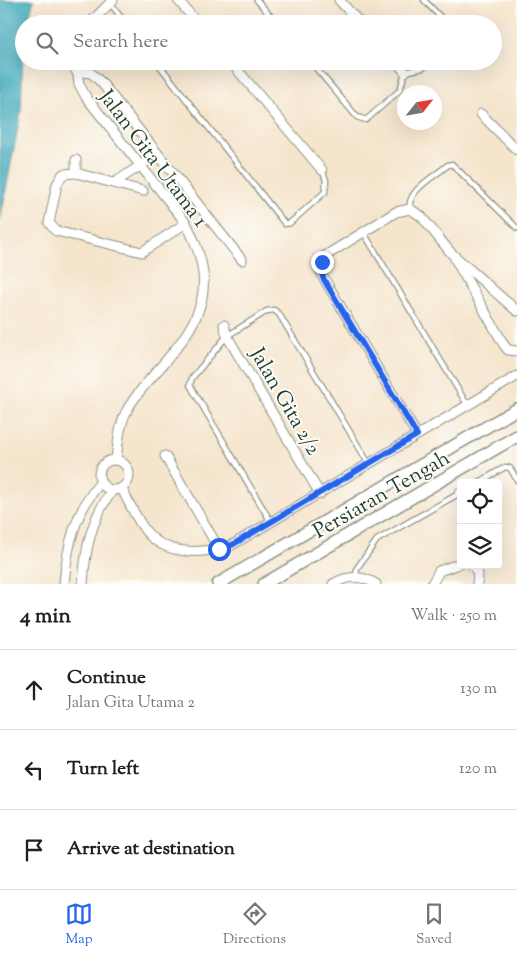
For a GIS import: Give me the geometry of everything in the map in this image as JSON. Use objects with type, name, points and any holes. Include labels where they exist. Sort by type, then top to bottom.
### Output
[{"type":"street","points":[[178,0],[190,15]]},
{"type":"street","points":[[339,0],[353,15]]},
{"type":"street","points":[[98,15],[111,1]]},
{"type":"street","name":"Jalan Gita Utama 1","points":[[77,70],[79,84],[86,97],[186,223],[201,258],[204,289],[200,308],[186,336],[138,393],[126,412],[121,427],[116,460]]},
{"type":"street","points":[[84,70],[95,76],[242,260]]},
{"type":"street","points":[[238,70],[322,170]]},
{"type":"street","points":[[481,114],[517,150]]},
{"type":"street","points":[[114,183],[158,154]]},
{"type":"street","points":[[76,160],[76,173]]},
{"type":"street","points":[[143,191],[76,173],[63,174],[57,184],[50,223],[56,231],[142,252],[186,223]]},
{"type":"street","points":[[417,435],[323,278],[322,262],[332,250],[396,212],[410,209],[421,216],[451,253],[504,345],[508,350],[517,351]]},
{"type":"street","points":[[451,253],[517,311]]},
{"type":"street","name":"Jalan Gita 2/2","points":[[224,326],[320,494]]},
{"type":"street","points":[[122,489],[146,531],[160,543],[172,549],[203,553],[219,549],[232,545],[320,494],[517,376]]},
{"type":"street","name":"Persiaran Tengah","points":[[218,584],[517,409]]},
{"type":"street","name":"Persiaran Tengah","points":[[264,584],[516,439]]},
{"type":"street","points":[[165,456],[219,549]]},
{"type":"street","points":[[64,584],[76,520],[82,506],[100,483],[99,474],[103,465],[116,460],[125,464],[129,472],[128,482],[122,489],[112,491],[98,511],[93,525],[83,584]]},
{"type":"street","points":[[100,483],[112,491]]},
{"type":"street","points":[[432,584],[439,571],[457,564]]},
{"type":"street","points":[[475,569],[478,574],[477,584]]},
{"type":"street","points":[[333,584],[347,577],[364,577],[376,584]]},
{"type":"lane","points":[[257,0],[270,15]]},
{"type":"lane","points":[[424,0],[438,15]]},
{"type":"lane","points":[[111,1],[120,15]]},
{"type":"lane","points":[[163,70],[285,224],[290,223],[325,192],[326,180],[322,170]]},
{"type":"lane","points":[[318,70],[361,120],[370,118],[400,90],[406,72],[415,70]]},
{"type":"lane","points":[[410,209],[409,203],[412,196],[448,165],[452,164],[517,228]]},
{"type":"lane","points":[[363,232],[468,406]]},
{"type":"lane","points":[[271,522],[190,385],[192,378],[228,336],[267,311],[277,312],[369,464]]},
{"type":"lane","points":[[485,479],[506,467],[510,468],[517,480]]},
{"type":"lane","points":[[356,577],[357,568],[374,542],[457,495]]},
{"type":"water","points":[[0,0],[34,0],[30,15],[15,15],[15,70],[22,70],[21,111],[0,222]]},
{"type":"route","points":[[219,549],[232,545],[417,435],[323,278],[322,262]]}]
